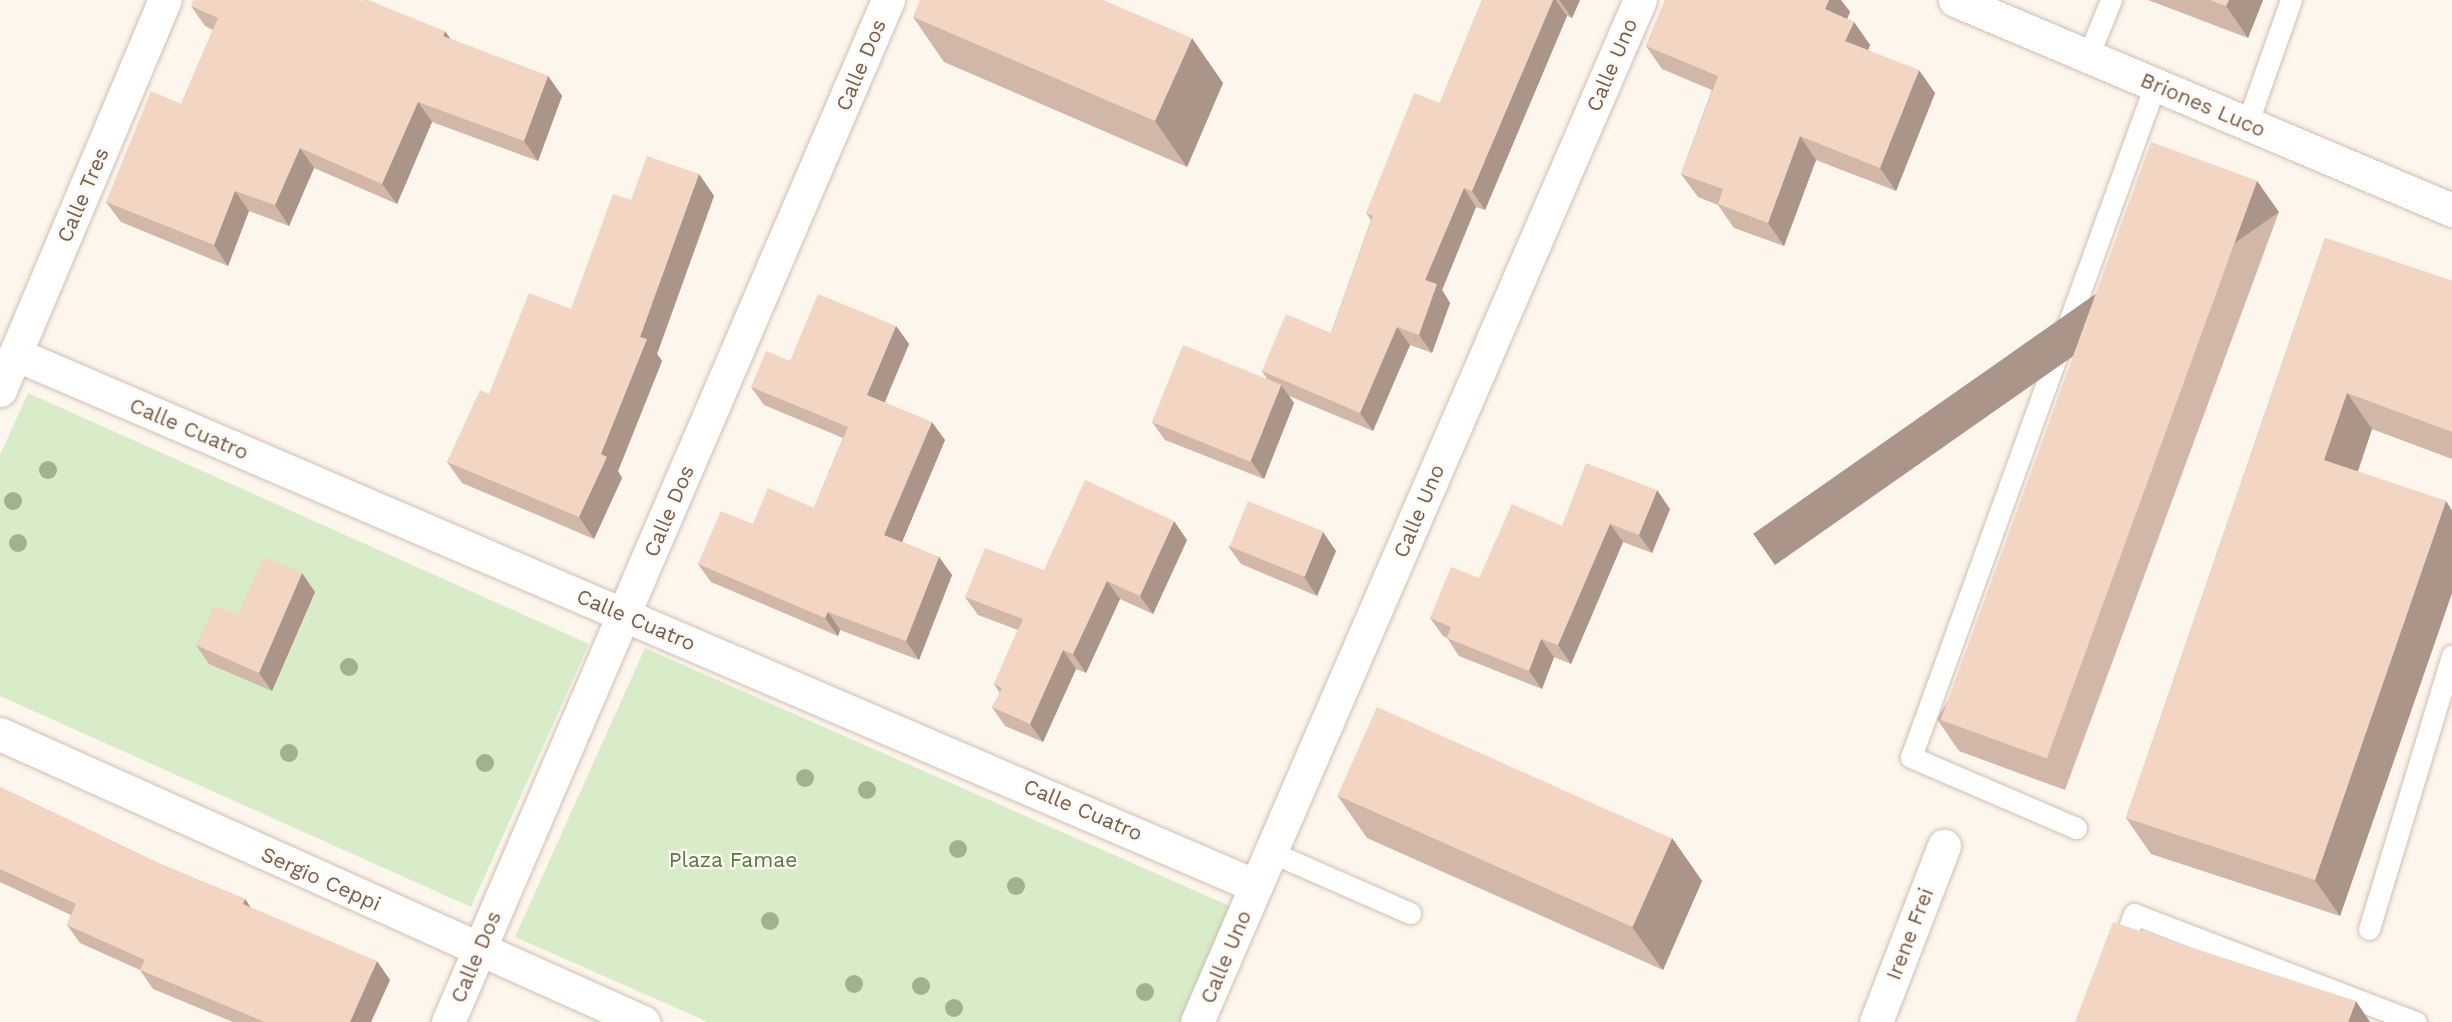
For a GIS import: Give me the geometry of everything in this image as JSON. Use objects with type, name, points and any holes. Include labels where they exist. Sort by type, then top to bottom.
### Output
[{"type":"street","name":"Calle Tres","points":[[0,390],[165,0]]},
{"type":"street","name":"Calle Dos","points":[[448,1022],[888,0]]},
{"type":"street","name":"Calle Uno","points":[[1197,1022],[1640,0]]},
{"type":"street","name":"Briones Luco","points":[[1955,0],[2452,210]]},
{"type":"street","name":"Calle Cuatro","points":[[15,354],[1228,871],[1256,886]]},
{"type":"street","name":"Sergio Ceppi","points":[[0,734],[643,1022]]},
{"type":"street","name":"Irene Frei","points":[[1876,1022],[1944,846]]},
{"type":"lane","points":[[2088,56],[2111,0]]},
{"type":"lane","points":[[2247,124],[2291,0]]},
{"type":"lane","points":[[2076,828],[1911,757],[2155,85]]},
{"type":"lane","points":[[2369,929],[2452,655]]},
{"type":"lane","points":[[1271,852],[1410,913]]},
{"type":"lane","points":[[2109,979],[2134,914],[2416,1022]]},
{"type":"green space","points":[[28,393],[589,644],[471,907],[0,696],[0,455]]},
{"type":"green space","name":"Plaza Famae","points":[[645,648],[1241,911],[1191,1022],[708,1022],[515,937]]},
{"type":"building","points":[[193,0],[368,0],[445,31],[443,36],[548,76],[524,141],[418,102],[382,184],[300,148],[275,205],[235,191],[214,245],[106,202],[151,91],[181,104],[218,18],[191,6]]},
{"type":"building","points":[[920,0],[1103,0],[1192,38],[1155,121],[913,17]]},
{"type":"building","points":[[1482,0],[1553,0],[1472,191],[1464,188],[1425,280],[1437,284],[1419,335],[1397,327],[1360,413],[1262,371],[1286,314],[1331,333],[1373,216],[1366,213],[1414,93],[1440,103]]},
{"type":"building","points":[[1665,0],[1829,0],[1825,9],[1854,22],[1845,41],[1919,70],[1880,168],[1800,136],[1768,223],[1718,204],[1723,189],[1681,174],[1718,76],[1646,46]]},
{"type":"building","points":[[2210,0],[2229,0],[2226,6]]},
{"type":"building","points":[[2151,142],[2257,181],[2047,759],[1941,720]]},
{"type":"building","points":[[647,156],[699,174],[640,337],[647,339],[601,454],[607,457],[579,517],[447,462],[480,390],[489,394],[529,293],[571,309],[613,194],[631,200]]},
{"type":"building","points":[[2325,238],[2452,281],[2452,432],[2347,393],[2324,460],[2446,501],[2315,880],[2126,818]]},
{"type":"building","points":[[818,294],[896,326],[867,395],[932,422],[884,535],[939,557],[906,641],[828,612],[825,618],[698,564],[721,511],[753,524],[768,488],[814,508],[848,427],[751,387],[766,351],[790,361]]},
{"type":"building","points":[[1183,345],[1281,385],[1250,462],[1152,422]]},
{"type":"building","points":[[1586,463],[1657,490],[1639,535],[1610,524],[1558,645],[1541,639],[1529,671],[1447,638],[1451,627],[1430,618],[1451,567],[1479,578],[1512,504],[1562,526]]},
{"type":"building","points":[[1085,480],[1174,521],[1140,596],[1107,581],[1073,654],[1063,650],[1030,724],[992,707],[1002,688],[994,684],[1023,619],[965,597],[985,548],[1044,570]]},
{"type":"building","points":[[1248,501],[1323,531],[1305,577],[1230,546]]},
{"type":"building","points":[[264,557],[302,573],[259,673],[196,645],[214,605],[237,615]]},
{"type":"building","points":[[1377,707],[1672,838],[1633,927],[1338,796]]},
{"type":"building","points":[[0,787],[160,864],[245,899],[243,904],[377,961],[350,1022],[265,1022],[140,970],[145,960],[67,925],[76,904],[0,869]]},
{"type":"building","points":[[2113,922],[2356,1001],[2348,1022],[2075,1022]]}]
